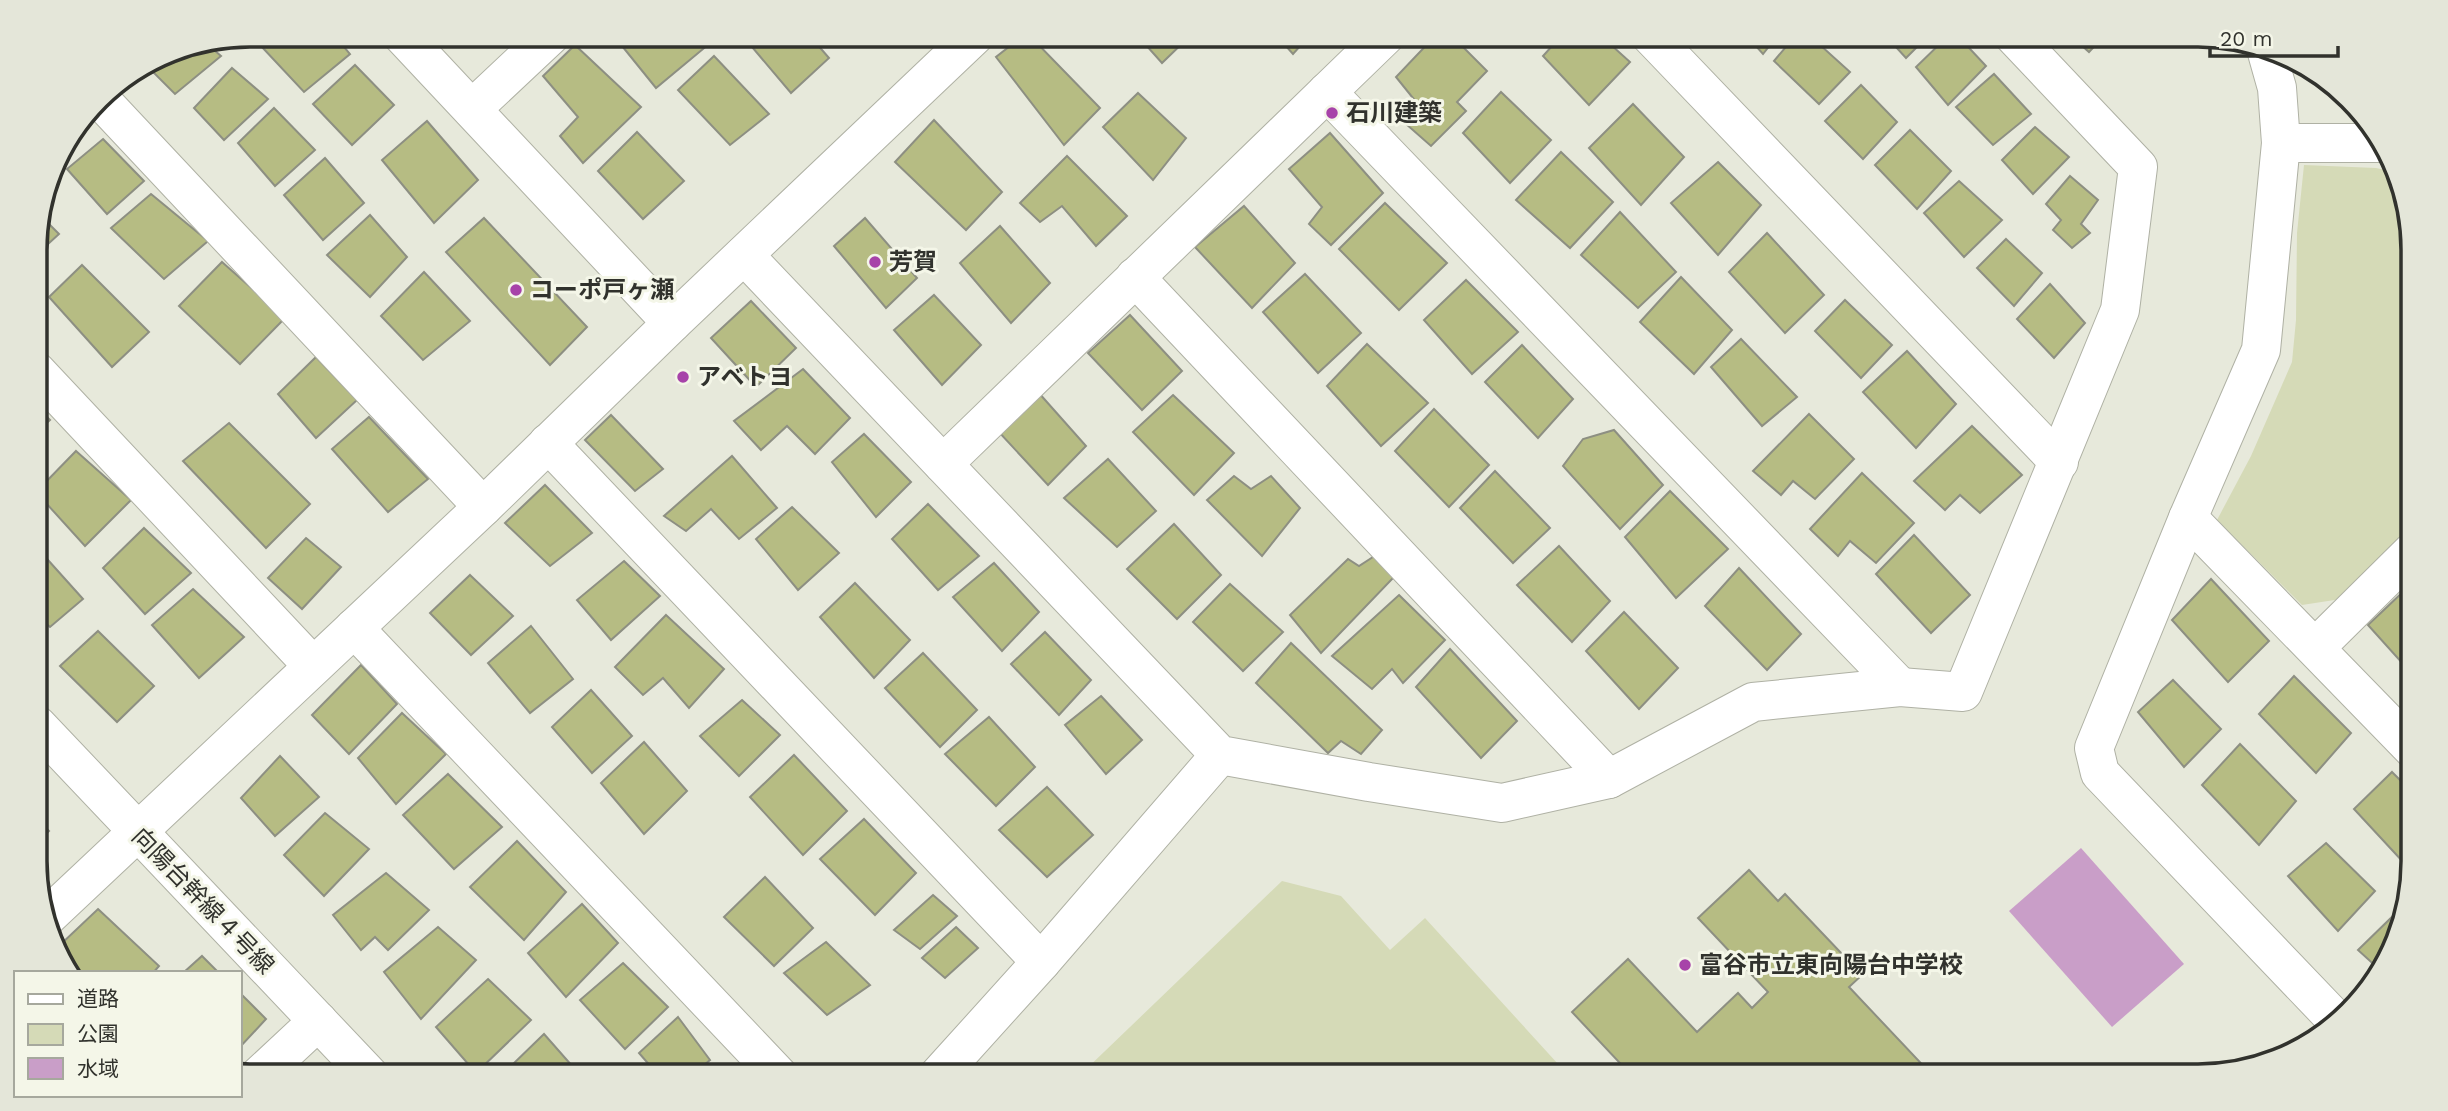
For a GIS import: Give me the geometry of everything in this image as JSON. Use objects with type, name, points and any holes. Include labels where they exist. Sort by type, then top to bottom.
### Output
[{"type":"street","points":[[413,47],[672,323]]},
{"type":"street","points":[[471,109],[538,47]]},
{"type":"street","points":[[54,911],[483,507],[962,47]]},
{"type":"street","points":[[943,464],[1374,47]]},
{"type":"street","points":[[1661,47],[2059,463]]},
{"type":"street","points":[[744,255],[1220,755],[1502,803],[1609,779],[1753,702],[1900,687],[1963,692],[2120,310],[2138,167],[2024,47]]},
{"type":"street","points":[[2269,61],[2277,88],[2281,144],[2261,350],[2188,518],[2094,748],[2100,773],[2330,1014]]},
{"type":"street","points":[[1327,92],[1900,687]]},
{"type":"street","points":[[107,107],[483,507]]},
{"type":"street","points":[[2281,144],[2370,143]]},
{"type":"street","points":[[1136,277],[1609,779]]},
{"type":"street","points":[[48,384],[313,666]]},
{"type":"street","points":[[548,443],[1041,962]]},
{"type":"street","points":[[2188,518],[2401,736]]},
{"type":"street","points":[[2316,647],[2401,563]]},
{"type":"street","points":[[354,628],[767,1064]]},
{"type":"street","name":"向陽台幹線４号線","points":[[47,736],[359,1064]]},
{"type":"street","points":[[949,1064],[1220,755]]},
{"type":"street","points":[[272,1064],[318,1021]]},
{"type":"green space","points":[[2304,165],[2383,170],[2394,198],[2401,251],[2401,540],[2341,599],[2302,605],[2217,520],[2251,456],[2292,362],[2296,320],[2297,233]]},
{"type":"green space","points":[[1282,881],[1341,896],[1390,950],[1425,918],[1557,1063],[1092,1064]]},
{"type":"water","points":[[2081,848],[2184,964],[2112,1027],[2009,911]]},
{"type":"building","points":[[262,47],[344,47],[350,54],[304,92]]},
{"type":"building","points":[[573,47],[577,47],[641,107],[583,163],[560,136],[578,117],[543,76]]},
{"type":"building","points":[[623,47],[705,47],[656,88]]},
{"type":"building","points":[[752,47],[819,47],[829,58],[791,93]]},
{"type":"building","points":[[1009,47],[1041,47],[1100,108],[1064,145],[996,57]]},
{"type":"building","points":[[1148,47],[1179,47],[1162,63]]},
{"type":"building","points":[[1287,47],[1299,47],[1293,54]]},
{"type":"building","points":[[1425,47],[1463,47],[1487,71],[1457,102],[1466,111],[1431,146],[1406,124],[1421,108],[1396,77]]},
{"type":"building","points":[[1551,47],[1613,47],[1630,62],[1589,105],[1543,56]]},
{"type":"building","points":[[1757,47],[1769,47],[1763,54]]},
{"type":"building","points":[[1786,47],[1822,47],[1850,72],[1819,104],[1774,61]]},
{"type":"building","points":[[1896,47],[1917,47],[1906,58]]},
{"type":"building","points":[[1937,47],[1968,47],[1986,66],[1948,105],[1916,67]]},
{"type":"building","points":[[215,51],[221,56],[175,94],[153,72],[198,54]]},
{"type":"building","points":[[714,56],[769,114],[730,145],[678,90]]},
{"type":"building","points":[[355,65],[394,105],[352,145],[313,104]]},
{"type":"building","points":[[232,68],[268,99],[224,140],[194,108]]},
{"type":"building","points":[[1994,74],[2031,114],[1993,145],[1956,107]]},
{"type":"building","points":[[1861,85],[1897,122],[1863,159],[1825,121]]},
{"type":"building","points":[[1501,92],[1551,140],[1510,183],[1463,133]]},
{"type":"building","points":[[1138,93],[1186,138],[1153,180],[1103,127]]},
{"type":"building","points":[[1633,104],[1684,157],[1641,205],[1589,148]]},
{"type":"building","points":[[274,108],[315,150],[275,186],[238,143]]},
{"type":"building","points":[[934,120],[1002,192],[966,230],[895,162]]},
{"type":"building","points":[[427,121],[478,180],[434,223],[382,160]]},
{"type":"building","points":[[2035,127],[2069,157],[2033,194],[2002,160]]},
{"type":"building","points":[[1910,130],[1951,171],[1917,209],[1875,165]]},
{"type":"building","points":[[637,132],[684,181],[643,219],[598,171]]},
{"type":"building","points":[[1330,133],[1383,193],[1331,245],[1309,224],[1322,207],[1289,169]]},
{"type":"building","points":[[103,139],[144,181],[107,214],[67,169]]},
{"type":"building","points":[[1561,152],[1613,202],[1570,248],[1516,200]]},
{"type":"building","points":[[1067,156],[1127,216],[1096,246],[1062,206],[1040,222],[1020,203]]},
{"type":"building","points":[[325,158],[364,203],[323,240],[284,195]]},
{"type":"building","points":[[1718,162],[1761,205],[1718,255],[1671,203]]},
{"type":"building","points":[[2070,176],[2098,200],[2081,224],[2090,233],[2072,248],[2053,230],[2061,220],[2046,204]]},
{"type":"building","points":[[1959,181],[2002,220],[1964,257],[1924,213]]},
{"type":"building","points":[[151,194],[208,241],[164,279],[111,228]]},
{"type":"building","points":[[1385,203],[1447,263],[1399,310],[1339,249]]},
{"type":"building","points":[[1244,206],[1295,263],[1252,308],[1195,247]]},
{"type":"building","points":[[1620,212],[1676,272],[1638,308],[1581,255]]},
{"type":"building","points":[[370,215],[407,257],[370,297],[327,255]]},
{"type":"building","name":"コーポ戸ヶ瀬","points":[[484,218],[587,327],[550,365],[446,252]]},
{"type":"building","name":"芳賀","points":[[865,218],[917,278],[886,308],[834,246]]},
{"type":"building","points":[[49,224],[59,234],[48,244]]},
{"type":"building","points":[[1000,226],[1050,283],[1011,323],[960,263]]},
{"type":"building","points":[[1767,233],[1824,295],[1785,333],[1729,272]]},
{"type":"building","points":[[2006,239],[2042,273],[2014,306],[1977,268]]},
{"type":"building","points":[[222,262],[285,318],[240,364],[179,306]]},
{"type":"building","points":[[82,265],[149,332],[112,367],[49,297]]},
{"type":"building","points":[[424,272],[470,321],[423,360],[381,316]]},
{"type":"building","points":[[1305,274],[1361,333],[1318,373],[1263,312]]},
{"type":"building","points":[[1681,277],[1732,330],[1694,374],[1640,322]]},
{"type":"building","points":[[1466,280],[1518,332],[1472,374],[1424,320]]},
{"type":"building","points":[[2050,284],[2085,323],[2054,358],[2017,319]]},
{"type":"building","points":[[934,295],[981,345],[942,385],[894,330]]},
{"type":"building","points":[[1845,300],[1892,345],[1861,378],[1815,331]]},
{"type":"building","points":[[751,301],[796,348],[756,387],[711,338]]},
{"type":"building","points":[[1130,315],[1182,371],[1142,410],[1088,353]]},
{"type":"building","points":[[1741,339],[1797,397],[1762,426],[1711,367]]},
{"type":"building","points":[[1367,344],[1428,403],[1381,446],[1327,386]]},
{"type":"building","points":[[1522,345],[1573,399],[1538,438],[1485,382]]},
{"type":"building","points":[[1907,351],[1956,404],[1916,448],[1863,392]]},
{"type":"building","points":[[316,357],[357,400],[316,438],[278,394]]},
{"type":"building","points":[[803,369],[850,418],[815,454],[787,426],[761,450],[734,421]]},
{"type":"building","points":[[1038,392],[1086,446],[1048,485],[998,431]]},
{"type":"building","points":[[1173,395],[1234,453],[1194,495],[1133,432]]},
{"type":"building","points":[[1434,409],[1489,465],[1449,507],[1395,451]]},
{"type":"building","points":[[1809,414],[1854,459],[1815,499],[1793,481],[1781,495],[1753,471]]},
{"type":"building","points":[[611,415],[663,469],[635,491],[585,440]]},
{"type":"building","points":[[369,417],[428,479],[388,512],[332,449]]},
{"type":"building","points":[[229,423],[310,504],[266,548],[183,461]]},
{"type":"building","points":[[1972,426],[2022,475],[1980,513],[1960,495],[1945,510],[1914,481]]},
{"type":"building","points":[[1614,430],[1663,485],[1620,529],[1563,466],[1583,439]]},
{"type":"building","points":[[864,434],[911,482],[876,517],[832,462]]},
{"type":"building","points":[[76,451],[131,500],[85,546],[48,505],[48,480]]},
{"type":"building","points":[[732,456],[777,508],[739,539],[711,509],[686,531],[664,516]]},
{"type":"building","points":[[1108,459],[1156,511],[1117,547],[1064,498]]},
{"type":"building","points":[[1495,471],[1550,528],[1513,563],[1460,508]]},
{"type":"building","points":[[1862,473],[1914,523],[1876,563],[1850,541],[1838,556],[1810,529]]},
{"type":"building","points":[[1234,476],[1251,489],[1271,476],[1300,508],[1262,556],[1207,500]]},
{"type":"building","points":[[545,485],[592,533],[550,566],[505,523]]},
{"type":"building","points":[[1670,491],[1728,549],[1676,598],[1625,537]]},
{"type":"building","points":[[928,504],[979,556],[938,590],[892,539]]},
{"type":"building","points":[[792,507],[839,553],[798,590],[756,539]]},
{"type":"building","points":[[1174,524],[1221,575],[1177,619],[1127,569]]},
{"type":"building","points":[[144,528],[191,573],[145,614],[103,568]]},
{"type":"building","points":[[1914,535],[1970,595],[1931,633],[1876,574]]},
{"type":"building","points":[[306,538],[341,567],[302,609],[268,578]]},
{"type":"building","points":[[1559,546],[1610,601],[1572,642],[1517,585]]},
{"type":"building","points":[[1376,555],[1394,577],[1321,653],[1290,615],[1348,559],[1359,566]]},
{"type":"building","points":[[47,559],[83,599],[50,627],[47,625]]},
{"type":"building","points":[[624,561],[660,596],[611,640],[577,600]]},
{"type":"building","points":[[994,563],[1039,612],[1002,651],[953,597]]},
{"type":"building","points":[[1739,568],[1801,634],[1767,670],[1705,606]]},
{"type":"building","points":[[470,575],[513,616],[471,655],[430,613]]},
{"type":"building","points":[[2211,579],[2269,641],[2228,682],[2172,620]]},
{"type":"building","points":[[855,583],[910,640],[874,678],[820,617]]},
{"type":"building","points":[[1230,584],[1283,632],[1243,671],[1193,622]]},
{"type":"building","points":[[193,589],[244,637],[199,678],[152,625]]},
{"type":"building","points":[[2401,594],[2401,662],[2368,625]]},
{"type":"building","points":[[1399,595],[1445,640],[1403,683],[1392,669],[1372,689],[1332,656]]},
{"type":"building","points":[[1624,612],[1678,668],[1639,709],[1586,651]]},
{"type":"building","points":[[666,615],[724,669],[689,708],[663,678],[643,695],[615,667]]},
{"type":"building","points":[[531,626],[573,679],[530,713],[488,663]]},
{"type":"building","points":[[98,631],[154,686],[117,722],[60,666]]},
{"type":"building","points":[[1045,632],[1091,680],[1059,715],[1011,664]]},
{"type":"building","points":[[1291,643],[1382,730],[1361,754],[1341,741],[1328,753],[1256,683]]},
{"type":"building","points":[[1450,649],[1517,721],[1481,758],[1416,687]]},
{"type":"building","points":[[923,653],[977,710],[940,747],[885,688]]},
{"type":"building","points":[[361,665],[397,704],[349,754],[312,715]]},
{"type":"building","points":[[2294,676],[2351,733],[2316,773],[2259,714]]},
{"type":"building","points":[[2173,680],[2221,729],[2184,767],[2138,712]]},
{"type":"building","points":[[591,690],[632,736],[592,773],[552,727]]},
{"type":"building","points":[[1101,696],[1142,740],[1106,774],[1065,725]]},
{"type":"building","points":[[742,700],[780,735],[739,776],[700,736]]},
{"type":"building","points":[[402,713],[446,754],[396,804],[358,758]]},
{"type":"building","points":[[989,717],[1035,767],[996,806],[945,754]]},
{"type":"building","points":[[644,742],[687,791],[644,834],[601,783]]},
{"type":"building","points":[[2240,744],[2296,801],[2259,845],[2202,785]]},
{"type":"building","points":[[794,755],[847,811],[803,855],[750,797]]},
{"type":"building","points":[[280,756],[319,797],[275,836],[241,798]]},
{"type":"building","points":[[2392,772],[2401,781],[2401,860],[2354,809]]},
{"type":"building","points":[[448,774],[502,827],[454,869],[403,815]]},
{"type":"building","points":[[1047,787],[1093,835],[1047,877],[999,830]]},
{"type":"building","points":[[325,813],[369,849],[324,896],[284,855]]},
{"type":"building","points":[[864,819],[916,873],[875,915],[820,859]]},
{"type":"building","points":[[517,841],[566,892],[524,940],[470,887]]},
{"type":"building","points":[[2326,843],[2375,891],[2338,931],[2288,876]]},
{"type":"building","points":[[1749,870],[1778,901],[1785,894],[1862,975],[1849,987],[1921,1063],[1620,1063],[1572,1012],[1628,959],[1697,1032],[1738,993],[1752,1008],[1768,992],[1698,918]]},
{"type":"building","points":[[386,873],[429,910],[388,950],[375,937],[361,950],[333,915]]},
{"type":"building","points":[[765,877],[813,928],[774,966],[724,917]]},
{"type":"building","points":[[933,895],[957,916],[920,949],[894,930]]},
{"type":"building","points":[[582,904],[618,943],[566,997],[528,953]]},
{"type":"building","points":[[98,909],[159,966],[155,971],[80,971],[64,941]]},
{"type":"building","points":[[2393,916],[2373,964],[2358,950]]},
{"type":"building","points":[[438,927],[476,960],[421,1019],[384,972]]},
{"type":"building","points":[[956,927],[978,948],[945,978],[922,958]]},
{"type":"building","points":[[826,942],[870,985],[827,1015],[784,973]]},
{"type":"building","points":[[202,956],[217,971],[185,971]]},
{"type":"building","points":[[623,963],[668,1007],[625,1049],[580,1000]]},
{"type":"building","points":[[488,979],[531,1020],[485,1064],[468,1064],[436,1027]]},
{"type":"building","points":[[242,995],[266,1019],[242,1045]]},
{"type":"building","points":[[678,1017],[710,1060],[706,1064],[648,1064],[639,1053]]},
{"type":"building","points":[[544,1034],[570,1064],[513,1064]]},
{"type":"place","name":"石川建築","points":[[1332,113]]},
{"type":"place","name":"芳賀","points":[[875,262]]},
{"type":"place","name":"コーポ戸ヶ瀬","points":[[516,290]]},
{"type":"place","name":"アベトヨ","points":[[683,377]]},
{"type":"place","name":"富谷市立東向陽台中学校","points":[[1685,965]]}]
